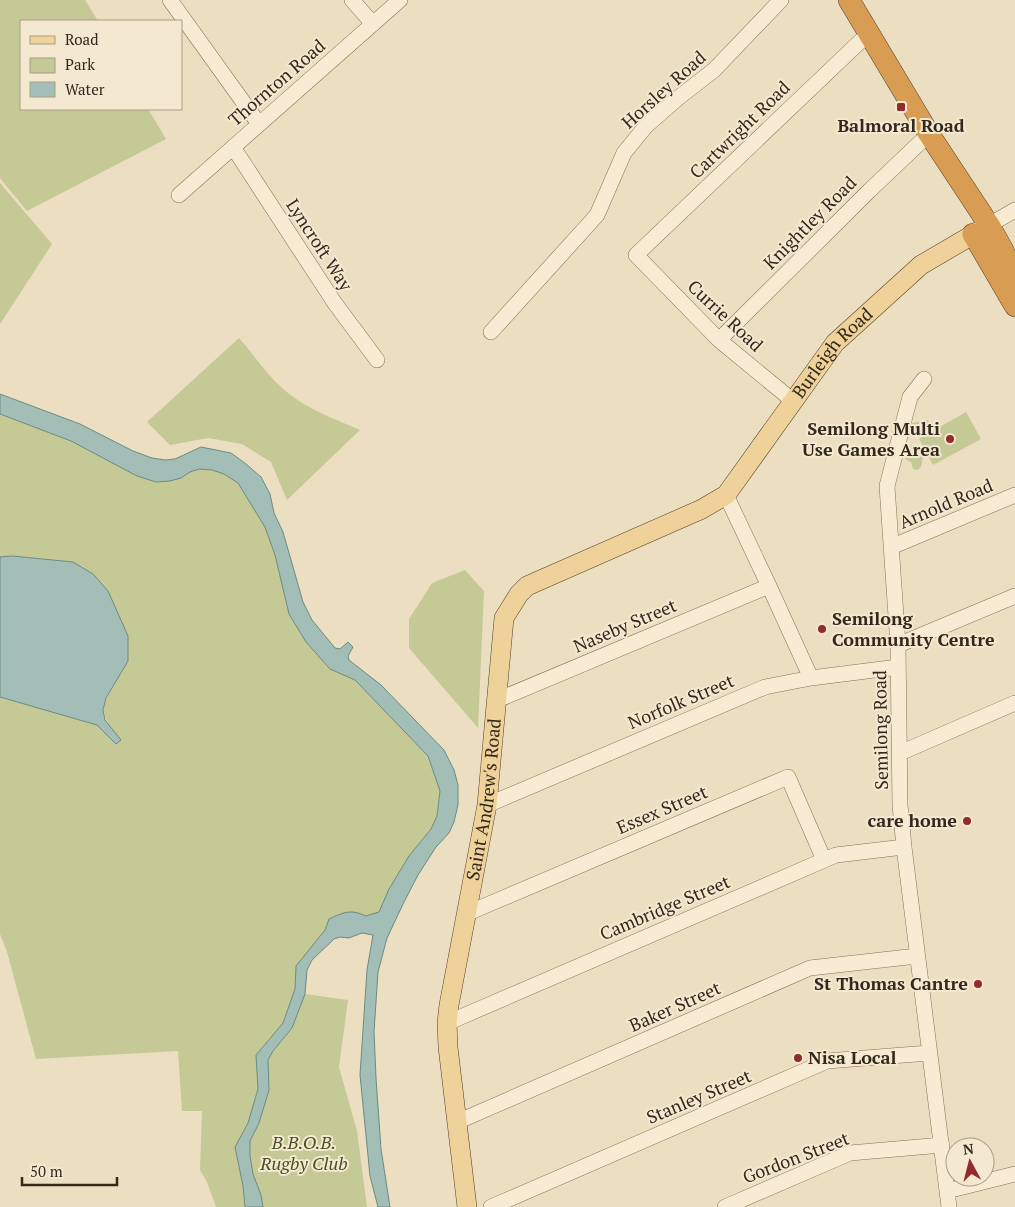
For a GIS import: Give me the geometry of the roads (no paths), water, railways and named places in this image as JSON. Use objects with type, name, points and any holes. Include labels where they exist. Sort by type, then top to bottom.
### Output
[{"type":"highway","points":[[849,0],[929,134],[981,230],[1015,306]]},
{"type":"highway","points":[[981,230],[1003,250],[1015,280]]},
{"type":"main road","name":"Burleigh Road","points":[[702,509],[726,495],[792,400],[835,343],[921,265],[981,230]]},
{"type":"main road","name":"Saint Andrew's Road","points":[[467,1207],[456,1122],[447,1023],[487,805],[504,618],[519,594],[527,586],[702,509]]},
{"type":"street","points":[[170,0],[259,124]]},
{"type":"street","points":[[352,0],[373,24]]},
{"type":"street","name":"Thornton Road","points":[[179,195],[400,0]]},
{"type":"street","name":"Horsley Road","points":[[491,332],[597,215],[624,153],[646,126],[714,70],[781,0]]},
{"type":"street","name":"Cartwright Road","points":[[636,255],[869,33]]},
{"type":"street","name":"Knightley Road","points":[[719,340],[929,134]]},
{"type":"street","name":"Lyncroft Way","points":[[233,147],[334,302],[377,360]]},
{"type":"street","points":[[981,230],[1015,210]]},
{"type":"street","name":"Currie Road","points":[[636,255],[719,340],[792,400]]},
{"type":"street","name":"Semilong Road","points":[[924,379],[910,397],[887,486],[896,591],[900,805],[949,1207]]},
{"type":"street","points":[[726,495],[811,678]]},
{"type":"street","name":"Arnold Road","points":[[891,547],[1015,495]]},
{"type":"street","name":"Naseby Street","points":[[496,702],[769,586]]},
{"type":"street","points":[[898,645],[1015,596]]},
{"type":"street","name":"Norfolk Street","points":[[487,805],[765,687],[811,678],[898,667]]},
{"type":"street","points":[[900,753],[1015,703]]},
{"type":"street","name":"Essex Street","points":[[468,913],[788,777],[824,860]]},
{"type":"street","name":"Cambridge Street","points":[[447,1023],[836,855],[904,847]]},
{"type":"street","name":"Baker Street","points":[[456,1122],[810,968],[917,956]]},
{"type":"street","name":"Stanley Street","points":[[491,1207],[827,1061],[929,1053]]},
{"type":"street","name":"Gordon Street","points":[[725,1207],[850,1154],[942,1145]]},
{"type":"street","points":[[948,1191],[1015,1174]]},
{"type":"water","points":[[0,394],[80,424],[133,451],[152,458],[175,459],[201,447],[231,453],[246,464],[261,477],[270,494],[274,513],[283,532],[303,602],[312,620],[335,648],[340,649],[348,642],[353,647],[348,656],[349,660],[381,685],[444,750],[454,770],[458,785],[458,805],[454,822],[449,833],[436,847],[418,875],[404,902],[387,938],[378,972],[374,1032],[376,1078],[381,1149],[390,1207],[378,1207],[370,1176],[360,1075],[367,970],[373,935],[362,933],[349,938],[340,937],[334,939],[312,960],[307,970],[305,994],[292,1028],[268,1060],[269,1090],[259,1123],[250,1141],[253,1174],[261,1195],[263,1207],[245,1207],[235,1147],[248,1123],[258,1089],[256,1055],[283,1023],[295,989],[296,966],[325,930],[329,919],[348,912],[366,916],[379,912],[389,889],[409,856],[431,829],[437,816],[440,791],[428,756],[355,680],[330,669],[306,642],[289,614],[275,555],[265,527],[238,483],[224,474],[212,470],[199,469],[170,481],[156,482],[137,476],[71,441],[0,414]]},
{"type":"water","points":[[12,556],[73,562],[93,574],[108,591],[128,636],[128,661],[106,698],[103,710],[105,720],[121,740],[116,744],[97,725],[0,697],[0,557]]},
{"type":"place","name":"Balmoral Road","points":[[901,107]]},
{"type":"place","name":"Semilong Multi Use Games Area","points":[[950,439]]},
{"type":"place","name":"Semilong Community Centre","points":[[822,629]]},
{"type":"place","name":"care home","points":[[967,821]]},
{"type":"place","name":"St Thomas Cantre","points":[[978,984]]},
{"type":"place","name":"Nisa Local","points":[[798,1058]]},
{"type":"park label","name":"B.B.O.B. Rugby Club","points":[[304,1153]]}]
